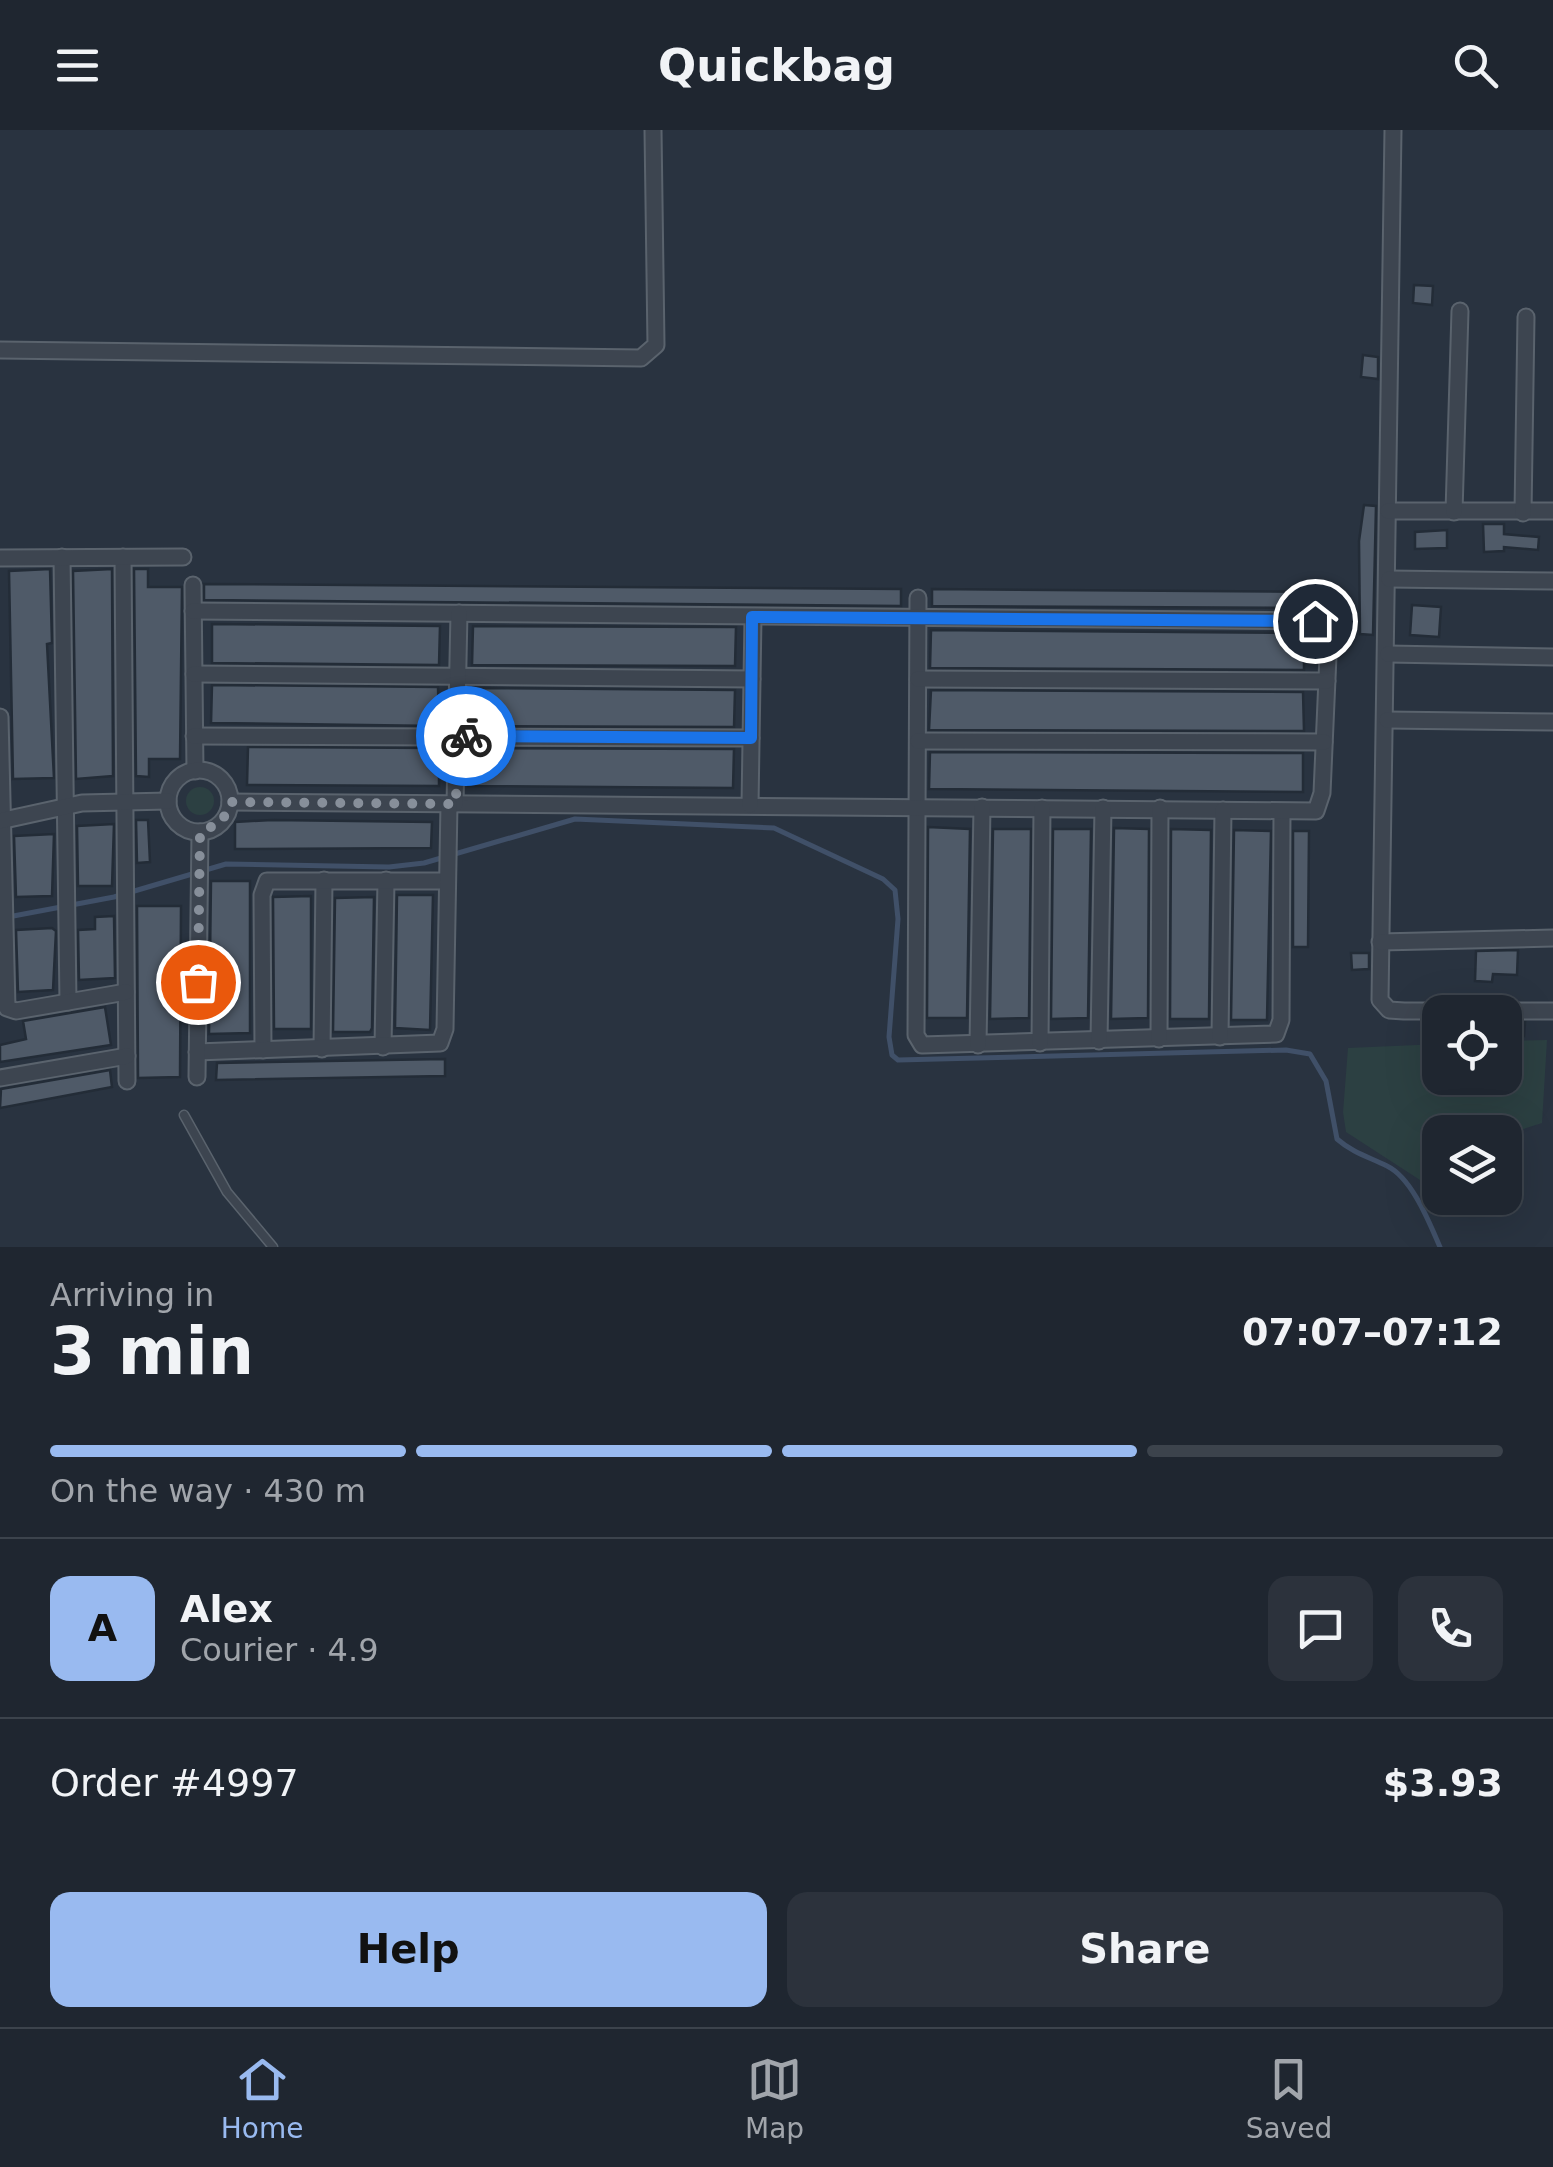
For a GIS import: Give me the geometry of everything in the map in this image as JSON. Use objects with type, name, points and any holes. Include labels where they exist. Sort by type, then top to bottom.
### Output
[{"type":"street","points":[[0,350],[640,358],[656,344],[653,130]]},
{"type":"street","points":[[1393,130],[1380,1000],[1389,1010],[1553,1011]]},
{"type":"street","points":[[1454,512],[1460,311]]},
{"type":"street","points":[[1523,514],[1526,317]]},
{"type":"street","points":[[1388,511],[1523,514],[1553,510]]},
{"type":"street","points":[[0,558],[183,556]]},
{"type":"street","points":[[62,557],[68,1002]]},
{"type":"street","points":[[123,557],[126,1081]]},
{"type":"street","points":[[1389,579],[1553,580]]},
{"type":"street","points":[[193,586],[194,771]]},
{"type":"street","points":[[918,598],[917,1042],[928,1046],[1270,1036],[1280,1028],[1282,812]]},
{"type":"street","points":[[194,611],[1315,621],[1328,626],[1329,632],[1322,794],[1316,811],[230,802]]},
{"type":"street","points":[[197,1052],[435,1046],[444,1038],[459,614]]},
{"type":"street","points":[[750,805],[752,617]]},
{"type":"street","points":[[1388,654],[1553,658]]},
{"type":"street","points":[[194,674],[752,679]]},
{"type":"street","points":[[918,679],[1327,681]]},
{"type":"street","points":[[0,717],[7,1008],[16,1011],[126,992]]},
{"type":"street","points":[[1387,720],[1553,722]]},
{"type":"street","points":[[194,736],[751,738]]},
{"type":"street","points":[[918,741],[1324,742]]},
{"type":"street","points":[[194,771],[218,776],[230,802],[222,822],[200,832],[175,821],[168,801],[174,783],[194,771]]},
{"type":"street","points":[[2,821],[64,806],[168,801]]},
{"type":"street","points":[[978,1045],[982,808]]},
{"type":"street","points":[[1040,1043],[1042,808]]},
{"type":"street","points":[[1099,1041],[1103,808]]},
{"type":"street","points":[[1160,808],[1160,1039]]},
{"type":"street","points":[[1220,1037],[1223,810]]},
{"type":"street","points":[[197,1077],[200,832]]},
{"type":"street","points":[[263,1050],[263,886],[272,880],[386,880],[448,866]]},
{"type":"street","points":[[322,1048],[324,880]]},
{"type":"street","points":[[383,1047],[386,880]]},
{"type":"street","points":[[1380,942],[1553,938]]},
{"type":"street","points":[[0,1078],[126,1056]]},
{"type":"lane","points":[[184,1114],[228,1192],[273,1247]]},
{"type":"green space","points":[[200,787],[210,791],[214,801],[210,811],[200,815],[190,811],[186,801],[190,791]]},
{"type":"green space","points":[[1547,1040],[1542,1123],[1522,1129],[1522,1115],[1422,1115],[1422,1181],[1346,1132],[1343,1112],[1348,1048],[1422,1045],[1422,1095],[1522,1095],[1522,1041]]},
{"type":"building","points":[[1414,285],[1433,286],[1432,305],[1413,303]]},
{"type":"building","points":[[1363,355],[1378,357],[1378,379],[1361,377]]},
{"type":"building","points":[[1364,505],[1376,506],[1373,635],[1360,634],[1359,541]]},
{"type":"building","points":[[1483,524],[1504,524],[1504,534],[1539,537],[1538,550],[1504,547],[1504,551],[1484,552]]},
{"type":"building","points":[[1447,530],[1447,548],[1415,549],[1415,532]]},
{"type":"building","points":[[50,569],[52,643],[47,644],[54,778],[13,779],[9,571]]},
{"type":"building","points":[[112,569],[113,776],[76,779],[73,571]]},
{"type":"building","points":[[134,569],[148,569],[148,587],[182,587],[180,759],[149,759],[149,777],[136,776]]},
{"type":"building","points":[[204,584],[901,589],[901,606],[204,600]]},
{"type":"building","points":[[932,589],[1323,592],[1323,608],[932,606]]},
{"type":"building","points":[[1412,605],[1441,607],[1439,637],[1410,635]]},
{"type":"building","points":[[212,624],[440,626],[439,665],[212,663]]},
{"type":"building","points":[[473,626],[736,627],[735,666],[472,665]]},
{"type":"building","points":[[931,630],[1304,633],[1304,670],[930,668]]},
{"type":"building","points":[[212,685],[438,687],[439,726],[211,723]]},
{"type":"building","points":[[470,688],[735,690],[734,727],[470,726]]},
{"type":"building","points":[[931,690],[1303,692],[1304,731],[929,730]]},
{"type":"building","points":[[248,747],[439,748],[439,786],[247,785]]},
{"type":"building","points":[[469,748],[734,749],[733,788],[468,786]]},
{"type":"building","points":[[930,752],[1303,753],[1303,792],[929,789]]},
{"type":"building","points":[[136,820],[148,820],[150,862],[137,863]]},
{"type":"building","points":[[235,822],[432,822],[431,848],[235,849]]},
{"type":"building","points":[[114,824],[112,886],[78,886],[77,826]]},
{"type":"building","points":[[928,827],[970,829],[967,1018],[927,1018]]},
{"type":"building","points":[[1114,828],[1149,829],[1148,1018],[1111,1019]]},
{"type":"building","points":[[993,829],[1031,829],[1029,1018],[990,1019]]},
{"type":"building","points":[[1053,829],[1091,829],[1088,1018],[1051,1019]]},
{"type":"building","points":[[1171,829],[1211,830],[1209,1019],[1170,1019]]},
{"type":"building","points":[[1234,830],[1271,831],[1267,1020],[1231,1020]]},
{"type":"building","points":[[1293,831],[1309,831],[1308,947],[1293,947]]},
{"type":"building","points":[[54,834],[52,896],[16,897],[14,836]]},
{"type":"building","points":[[211,881],[250,881],[250,1033],[209,1034]]},
{"type":"building","points":[[397,895],[433,895],[430,1030],[395,1028]]},
{"type":"building","points":[[311,896],[311,1029],[274,1029],[273,897]]},
{"type":"building","points":[[374,897],[372,1028],[370,1032],[333,1032],[335,898]]},
{"type":"building","points":[[137,906],[181,906],[180,1077],[138,1078]]},
{"type":"building","points":[[114,916],[115,978],[79,980],[78,930],[95,929],[95,917]]},
{"type":"building","points":[[16,930],[56,931],[53,990],[18,992]]},
{"type":"building","points":[[1518,950],[1517,975],[1493,974],[1492,982],[1475,981],[1476,951]]},
{"type":"building","points":[[1351,953],[1369,953],[1369,969],[1352,970]]},
{"type":"building","points":[[105,1007],[111,1045],[0,1062],[0,1045],[26,1039],[23,1021]]},
{"type":"building","points":[[445,1059],[445,1076],[216,1080],[217,1063]]},
{"type":"building","points":[[110,1070],[112,1087],[0,1108],[1,1089]]},
{"type":"waterway","points":[[8,917],[114,897],[226,864],[389,867],[424,863],[575,819],[774,828],[883,879],[895,890],[898,919],[889,1037],[892,1055],[898,1060],[1286,1050],[1310,1054],[1326,1081],[1337,1139],[1387,1166],[1404,1180],[1440,1247]]},
{"type":"way so far","points":[[198,982],[200,832],[222,822],[230,802],[456,804],[457,736],[466,736]]},
{"type":"route","points":[[466,736],[751,738],[752,617],[1315,621]]}]
